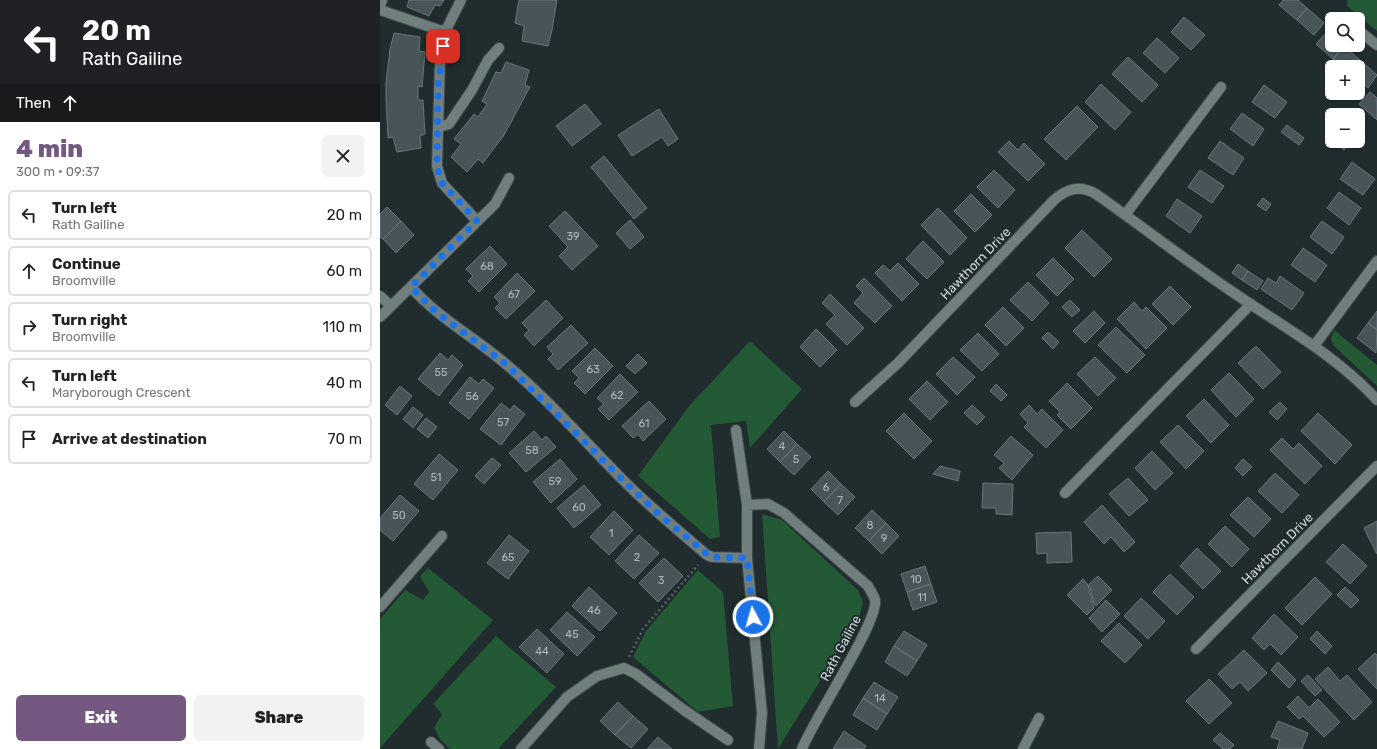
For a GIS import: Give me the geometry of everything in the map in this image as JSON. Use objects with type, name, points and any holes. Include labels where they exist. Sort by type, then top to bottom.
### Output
[{"type":"street","points":[[380,6],[382,0]]},
{"type":"street","points":[[461,0],[445,32],[438,86],[439,127],[437,166],[442,183],[477,221]]},
{"type":"street","points":[[380,10],[445,32]]},
{"type":"street","points":[[1365,36],[1377,45]]},
{"type":"street","points":[[439,127],[449,124],[488,60],[499,48]]},
{"type":"street","points":[[1125,215],[1221,87]]},
{"type":"street","points":[[380,318],[495,204],[509,178]]},
{"type":"street","name":"Hawthorn Drive","points":[[855,402],[898,362],[1063,193],[1077,188],[1086,188],[1188,262],[1279,321],[1332,358],[1377,400]]},
{"type":"street","points":[[1314,346],[1377,261]]},
{"type":"street","points":[[411,287],[436,312],[507,365],[564,419],[626,483],[661,516],[707,554],[712,557],[747,558]]},
{"type":"street","points":[[380,296],[391,306]]},
{"type":"street","points":[[1065,493],[1251,304]]},
{"type":"street","points":[[736,430],[747,505],[747,558],[762,713],[759,749]]},
{"type":"street","name":"Hawthorn Drive","points":[[1196,649],[1377,466]]},
{"type":"street","name":"Rath Gailine","points":[[747,505],[768,504],[784,513],[868,586],[875,601],[870,623],[826,702],[802,749]]},
{"type":"street","points":[[380,607],[442,536]]},
{"type":"street","points":[[521,749],[567,697],[597,676],[624,668],[636,674],[684,710],[728,740]]},
{"type":"street","points":[[1023,749],[1039,718]]},
{"type":"street","points":[[431,742],[439,749]]},
{"type":"path","points":[[624,668],[643,629],[707,554]]},
{"type":"green space","points":[[1347,0],[1377,0],[1377,31],[1365,21],[1365,12],[1354,12],[1347,6]]},
{"type":"green space","points":[[1334,330],[1377,365],[1377,386],[1334,346],[1331,339]]},
{"type":"green space","points":[[750,341],[802,389],[750,448],[746,421],[711,425],[720,537],[710,539],[638,476],[690,405]]},
{"type":"green space","points":[[762,514],[782,520],[858,590],[863,602],[859,618],[778,749]]},
{"type":"green space","points":[[428,568],[493,620],[380,748],[380,619],[405,590],[423,600],[429,592],[420,576]]},
{"type":"green space","points":[[698,570],[723,592],[733,706],[698,712],[633,657],[646,631]]},
{"type":"green space","points":[[496,636],[556,687],[498,749],[450,749],[440,739],[434,728],[442,714],[433,704]]},
{"type":"building","points":[[409,0],[444,0],[440,6],[435,5],[429,16],[407,7]]},
{"type":"building","points":[[519,0],[557,0],[548,46],[522,41],[524,26],[515,23]]},
{"type":"building","points":[[1283,0],[1298,0],[1307,8],[1297,20],[1279,5]]},
{"type":"building","points":[[1307,8],[1324,23],[1314,35],[1297,20]]},
{"type":"building","points":[[1184,17],[1205,35],[1191,50],[1171,32]]},
{"type":"building","points":[[394,33],[420,37],[419,51],[425,52],[422,87],[418,86],[418,100],[423,100],[425,134],[420,136],[421,148],[397,152],[393,137],[388,138],[386,100],[386,83],[390,49]]},
{"type":"building","points":[[1325,34],[1325,52],[1316,44]]},
{"type":"building","points":[[1157,38],[1179,58],[1165,73],[1143,53]]},
{"type":"building","points":[[1325,52],[1339,52],[1333,59]]},
{"type":"building","points":[[1339,52],[1351,52],[1360,60],[1334,60],[1333,59]]},
{"type":"building","points":[[1128,57],[1158,85],[1142,102],[1112,74]]},
{"type":"building","points":[[506,62],[529,70],[525,85],[530,87],[504,135],[483,163],[478,159],[467,172],[451,157],[461,144],[454,139],[474,114],[478,117],[487,104],[482,101],[496,72],[501,73]]},
{"type":"building","points":[[1365,64],[1377,75],[1368,88],[1365,85]]},
{"type":"building","points":[[1101,84],[1131,112],[1115,130],[1085,102]]},
{"type":"building","points":[[1264,85],[1287,102],[1275,118],[1252,102]]},
{"type":"building","points":[[1370,92],[1377,98],[1377,120],[1359,104],[1363,100],[1365,100],[1365,97]]},
{"type":"building","points":[[585,104],[601,124],[572,146],[556,126]]},
{"type":"building","points":[[1077,106],[1098,127],[1066,160],[1044,139]]},
{"type":"building","points":[[659,109],[678,139],[668,146],[662,137],[632,156],[618,135]]},
{"type":"building","points":[[1242,113],[1264,129],[1253,146],[1230,129]]},
{"type":"building","points":[[1287,125],[1304,138],[1299,145],[1281,132]]},
{"type":"building","points":[[1009,141],[1018,150],[1024,143],[1045,164],[1028,181],[998,152]]},
{"type":"building","points":[[1220,141],[1244,158],[1233,175],[1208,158]]},
{"type":"building","points":[[604,156],[647,208],[634,219],[591,167]]},
{"type":"building","points":[[1352,162],[1375,179],[1363,195],[1340,179]]},
{"type":"building","points":[[994,170],[1015,190],[998,208],[977,187]]},
{"type":"building","points":[[1200,170],[1224,186],[1212,203],[1188,187]]},
{"type":"building","points":[[1339,192],[1361,208],[1349,225],[1327,208]]},
{"type":"building","points":[[971,194],[992,215],[975,232],[954,211]]},
{"type":"building","points":[[1263,198],[1271,204],[1266,211],[1257,205]]},
{"type":"building","points":[[1177,199],[1202,216],[1190,233],[1166,216]]},
{"type":"building","points":[[387,207],[401,221],[383,239],[380,237],[380,214]]},
{"type":"building","points":[[938,208],[967,238],[950,255],[921,225]]},
{"type":"building","points":[[565,211],[598,246],[572,270],[559,256],[568,247],[549,226]]},
{"type":"building","points":[[630,220],[644,237],[630,249],[616,233]]},
{"type":"building","points":[[401,221],[414,235],[396,253],[383,239]]},
{"type":"building","points":[[1322,221],[1344,237],[1332,254],[1310,237]]},
{"type":"building","points":[[1082,230],[1112,259],[1094,277],[1065,248]]},
{"type":"building","points":[[923,241],[944,262],[927,279],[906,259]]},
{"type":"building","points":[[490,246],[507,264],[479,292],[468,281],[473,276],[466,269]]},
{"type":"building","points":[[1303,248],[1327,265],[1315,282],[1291,265]]},
{"type":"building","points":[[1053,258],[1074,279],[1057,296],[1036,275]]},
{"type":"building","points":[[898,263],[919,284],[902,301],[875,273],[883,265],[890,271]]},
{"type":"building","points":[[1238,264],[1248,271],[1242,280],[1232,273]]},
{"type":"building","points":[[1248,271],[1263,281],[1257,290],[1242,280]]},
{"type":"building","points":[[517,273],[535,291],[506,319],[495,308],[500,303],[494,297]]},
{"type":"building","points":[[1280,276],[1304,293],[1292,310],[1261,289],[1268,278],[1276,283]]},
{"type":"building","points":[[864,278],[892,306],[875,323],[854,303],[863,293],[856,286]]},
{"type":"building","points":[[1028,282],[1049,303],[1032,321],[1010,300]]},
{"type":"building","points":[[1170,286],[1191,307],[1173,325],[1152,304]]},
{"type":"building","points":[[830,294],[864,328],[847,345],[826,324],[835,315],[822,303]]},
{"type":"building","points":[[546,300],[563,318],[534,346],[524,335],[529,330],[522,323]]},
{"type":"building","points":[[1070,300],[1080,310],[1072,317],[1062,307]]},
{"type":"building","points":[[1134,302],[1142,311],[1146,307],[1167,328],[1146,349],[1117,319]]},
{"type":"building","points":[[1003,307],[1024,328],[1006,346],[985,325]]},
{"type":"building","points":[[1094,311],[1105,323],[1085,343],[1073,331]]},
{"type":"building","points":[[1377,311],[1377,330],[1368,323]]},
{"type":"building","points":[[1368,323],[1377,330],[1376,353],[1357,338]]},
{"type":"building","points":[[571,325],[588,343],[558,370],[548,359],[553,354],[547,347]]},
{"type":"building","points":[[1116,327],[1145,355],[1127,373],[1098,345]]},
{"type":"building","points":[[816,329],[837,350],[820,367],[800,347]]},
{"type":"building","points":[[1048,332],[1059,342],[1053,349],[1042,338]]},
{"type":"building","points":[[978,333],[999,354],[982,371],[960,350]]},
{"type":"building","points":[[1256,346],[1281,372],[1263,389],[1238,363]]},
{"type":"building","points":[[595,348],[613,366],[585,394],[574,383],[579,378],[572,371]]},
{"type":"building","points":[[440,353],[448,360],[452,355],[463,365],[439,396],[418,379]]},
{"type":"building","points":[[638,354],[647,363],[635,374],[626,366]]},
{"type":"building","points":[[953,357],[975,377],[957,395],[936,374]]},
{"type":"building","points":[[1095,357],[1116,378],[1098,396],[1077,374]]},
{"type":"building","points":[[1229,373],[1254,399],[1236,417],[1211,390]]},
{"type":"building","points":[[620,374],[638,392],[609,420],[598,409],[604,404],[597,398]]},
{"type":"building","points":[[470,377],[479,384],[483,379],[494,388],[469,419],[449,403]]},
{"type":"building","points":[[927,381],[948,402],[930,420],[909,399]]},
{"type":"building","points":[[1067,383],[1092,408],[1071,429],[1057,415],[1060,412],[1049,401]]},
{"type":"building","points":[[996,384],[1007,395],[1001,401],[990,391]]},
{"type":"building","points":[[400,386],[412,396],[397,415],[385,405]]},
{"type":"building","points":[[1204,399],[1229,425],[1211,443],[1186,416]]},
{"type":"building","points":[[649,401],[666,419],[643,441],[638,434],[633,438],[622,426]]},
{"type":"building","points":[[1280,402],[1287,409],[1277,420],[1269,412]]},
{"type":"building","points":[[501,403],[510,410],[514,405],[525,414],[501,445],[480,429]]},
{"type":"building","points":[[972,405],[985,417],[977,425],[964,413]]},
{"type":"building","points":[[1029,405],[1037,414],[1042,409],[1063,430],[1046,448],[1024,427],[1028,423],[1020,414]]},
{"type":"building","points":[[413,407],[423,415],[413,428],[403,419]]},
{"type":"building","points":[[904,413],[932,441],[914,459],[886,431]]},
{"type":"building","points":[[1318,413],[1352,445],[1335,464],[1301,431]]},
{"type":"building","points":[[426,418],[437,427],[428,438],[417,429]]},
{"type":"building","points":[[1178,425],[1204,451],[1186,469],[1160,442]]},
{"type":"building","points":[[534,431],[542,440],[546,436],[556,447],[526,472],[509,453]]},
{"type":"building","points":[[784,431],[797,444],[780,462],[767,449]]},
{"type":"building","points":[[1011,436],[1033,455],[1012,480],[999,468],[1004,463],[994,455]]},
{"type":"building","points":[[1282,438],[1293,449],[1299,443],[1322,466],[1305,484],[1270,450]]},
{"type":"building","points":[[797,444],[811,457],[794,475],[780,462]]},
{"type":"building","points":[[1152,451],[1173,473],[1155,490],[1135,468]]},
{"type":"building","points":[[439,454],[458,470],[433,500],[414,484]]},
{"type":"building","points":[[492,458],[501,465],[484,484],[475,476]]},
{"type":"building","points":[[560,459],[577,479],[551,503],[533,482]]},
{"type":"building","points":[[1243,459],[1252,467],[1243,476],[1235,468]]},
{"type":"building","points":[[940,466],[960,471],[958,481],[933,474]]},
{"type":"building","points":[[828,471],[841,484],[824,502],[811,489]]},
{"type":"building","points":[[1275,473],[1299,495],[1282,513],[1258,491]]},
{"type":"building","points":[[1128,478],[1148,500],[1129,516],[1109,494]]},
{"type":"building","points":[[983,483],[1013,484],[1012,515],[996,514],[996,508],[982,508]]},
{"type":"building","points":[[841,484],[855,497],[838,515],[824,502]]},
{"type":"building","points":[[584,485],[601,505],[574,528],[557,508]]},
{"type":"building","points":[[400,495],[419,511],[393,541],[380,530],[380,518]]},
{"type":"building","points":[[1248,497],[1271,519],[1254,537],[1230,515]]},
{"type":"building","points":[[1102,505],[1135,542],[1124,552],[1111,537],[1104,544],[1084,522]]},
{"type":"building","points":[[872,510],[886,523],[869,541],[855,528]]},
{"type":"building","points":[[614,511],[633,530],[609,555],[590,537]]},
{"type":"building","points":[[1377,521],[1377,554],[1364,528]]},
{"type":"building","points":[[886,523],[899,536],[882,554],[869,541]]},
{"type":"building","points":[[1225,526],[1249,549],[1232,567],[1208,544]]},
{"type":"building","points":[[1071,532],[1072,562],[1047,563],[1047,553],[1037,554],[1036,533]]},
{"type":"building","points":[[509,535],[529,551],[508,579],[487,563]]},
{"type":"building","points":[[639,535],[659,553],[634,579],[615,561]]},
{"type":"building","points":[[1343,544],[1367,566],[1350,584],[1326,562]]},
{"type":"building","points":[[1197,548],[1221,571],[1203,589],[1180,566]]},
{"type":"building","points":[[664,558],[683,576],[658,602],[639,583]]},
{"type":"building","points":[[925,566],[931,584],[907,592],[901,574]]},
{"type":"building","points":[[1170,574],[1194,597],[1177,615],[1153,592]]},
{"type":"building","points":[[1098,576],[1112,590],[1096,606],[1089,584]]},
{"type":"building","points":[[1315,577],[1332,594],[1302,625],[1285,608]]},
{"type":"building","points":[[1083,579],[1088,585],[1094,608],[1087,615],[1067,595]]},
{"type":"building","points":[[931,584],[937,602],[913,610],[907,592]]},
{"type":"building","points":[[589,587],[617,613],[600,631],[572,606]]},
{"type":"building","points":[[1345,587],[1359,600],[1351,608],[1337,595]]},
{"type":"building","points":[[1141,598],[1165,621],[1148,639],[1124,616]]},
{"type":"building","points":[[1106,600],[1120,614],[1102,632],[1089,618]]},
{"type":"building","points":[[567,612],[595,637],[577,656],[550,630]]},
{"type":"building","points":[[1274,614],[1298,637],[1281,655],[1270,644],[1264,650],[1252,638]]},
{"type":"building","points":[[1119,623],[1142,645],[1125,663],[1101,641]]},
{"type":"building","points":[[537,629],[564,654],[547,673],[519,647]]},
{"type":"building","points":[[904,631],[927,645],[917,661],[894,646]]},
{"type":"building","points":[[1317,631],[1332,646],[1325,654],[1310,639]]},
{"type":"building","points":[[894,646],[917,661],[907,676],[885,662]]},
{"type":"building","points":[[1244,650],[1267,673],[1248,691],[1240,682],[1232,689],[1218,674]]},
{"type":"building","points":[[1375,653],[1377,655],[1377,689],[1358,669]]},
{"type":"building","points":[[1278,662],[1296,680],[1289,688],[1271,670]]},
{"type":"building","points":[[1328,667],[1340,681],[1347,675],[1372,702],[1354,720],[1315,679]]},
{"type":"building","points":[[1308,675],[1322,690],[1315,696],[1301,681]]},
{"type":"building","points":[[1209,679],[1232,703],[1209,724],[1186,701]]},
{"type":"building","points":[[874,682],[898,697],[887,714],[863,698]]},
{"type":"building","points":[[1298,696],[1309,708],[1318,699],[1340,722],[1324,737],[1303,716],[1299,719],[1287,707]]},
{"type":"building","points":[[863,698],[887,714],[877,730],[853,715]]},
{"type":"building","points":[[618,702],[633,716],[615,735],[600,721]]},
{"type":"building","points":[[633,716],[648,729],[631,748],[615,735]]},
{"type":"building","points":[[1278,721],[1308,733],[1302,749],[1277,749],[1280,740],[1271,737]]},
{"type":"building","points":[[844,731],[866,746],[864,749],[833,749]]},
{"type":"building","points":[[1220,733],[1234,745],[1230,749],[1223,749],[1213,740]]},
{"type":"building","points":[[658,737],[672,749],[647,749]]},
{"type":"route","points":[[443,46],[440,60],[438,86],[439,127],[437,166],[442,183],[477,221],[411,287],[436,312],[507,365],[564,419],[635,492],[661,516],[707,554],[712,557],[747,558],[753,617]]}]
